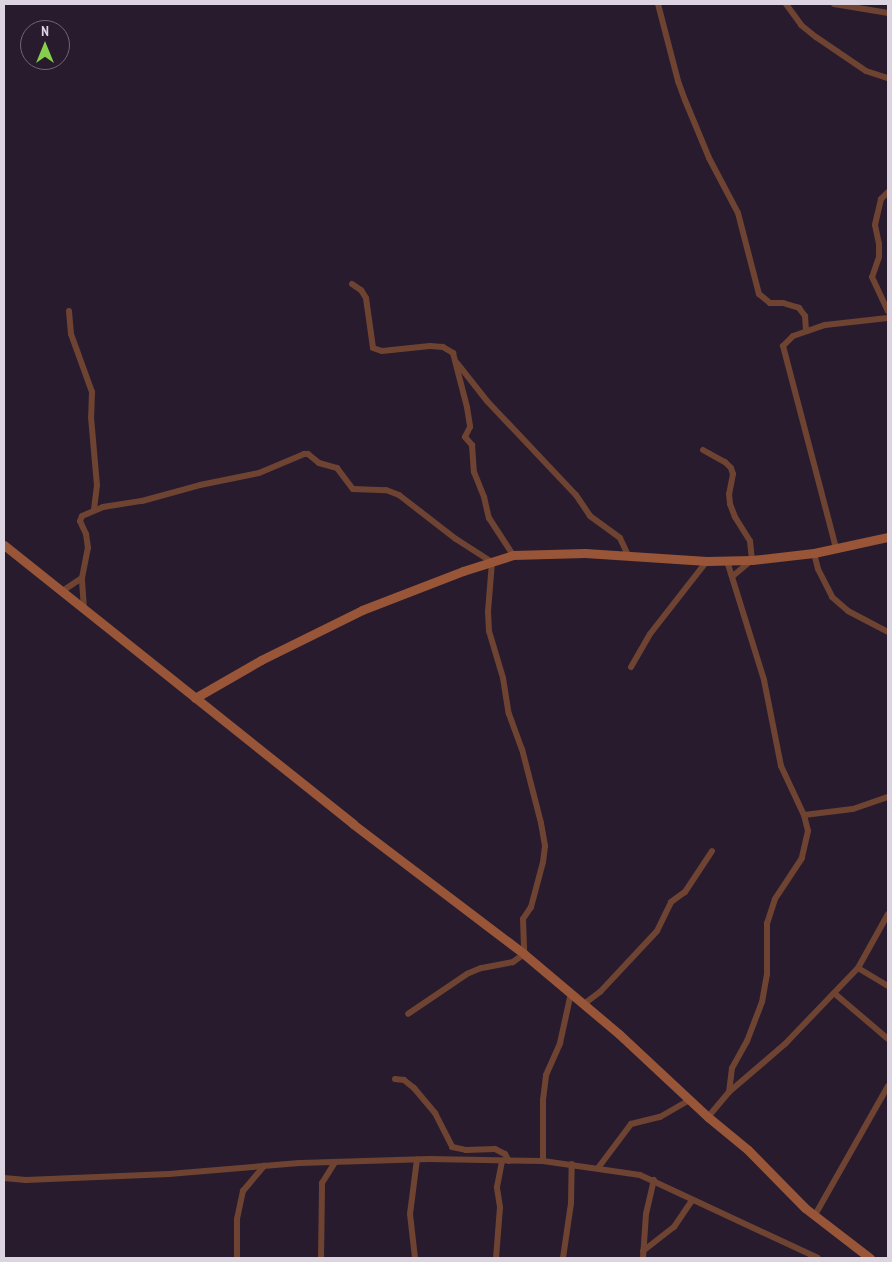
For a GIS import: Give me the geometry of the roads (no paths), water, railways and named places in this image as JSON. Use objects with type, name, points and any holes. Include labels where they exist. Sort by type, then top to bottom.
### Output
[{"type":"main road","points":[[195,698],[261,660],[362,610],[513,555],[546,553],[707,561],[752,560],[814,553],[888,537]]},
{"type":"main road","points":[[4,545],[353,824],[524,954],[584,1004],[708,1117],[748,1150],[785,1190],[870,1258]]},
{"type":"street","points":[[658,4],[683,94],[709,158],[738,213],[759,294],[770,303],[784,303],[799,308],[805,316],[806,330]]},
{"type":"street","points":[[786,4],[801,25],[816,37],[866,71],[888,78]]},
{"type":"street","points":[[834,4],[888,13]]},
{"type":"street","points":[[836,548],[783,346],[787,340],[806,330],[849,321],[887,318],[888,310],[872,277],[879,257],[879,244],[875,225],[881,199],[888,192]]},
{"type":"street","points":[[352,284],[361,290],[366,298],[373,348],[382,351],[430,346],[443,347],[453,353],[467,407],[470,428],[465,437],[472,445],[474,472],[484,497],[489,518],[513,555]]},
{"type":"street","points":[[70,311],[71,334],[92,392],[92,428],[97,485],[94,510]]},
{"type":"street","points":[[456,362],[487,401],[576,495],[590,516],[620,538],[628,556]]},
{"type":"street","points":[[703,450],[725,462],[731,468],[733,474],[728,494],[730,504],[735,517],[750,541],[752,560],[733,576]]},
{"type":"street","points":[[84,609],[82,578],[88,548],[86,534],[80,521],[82,516],[94,510],[142,501],[258,473],[308,454],[315,461],[337,468],[353,488],[386,490],[399,495],[412,503],[427,519],[492,562],[488,612],[490,631],[503,678],[508,709],[528,773],[544,841],[543,862],[531,907],[523,919],[524,954],[513,962],[481,968],[467,974],[408,1014]]},
{"type":"street","points":[[814,553],[818,569],[832,598],[848,611],[888,632]]},
{"type":"street","points":[[631,667],[650,634],[707,561]]},
{"type":"street","points":[[727,561],[764,680],[781,766],[804,815],[808,831],[805,850],[791,877],[775,899],[766,923],[767,974],[762,1002],[747,1041],[732,1068],[729,1092]]},
{"type":"street","points":[[61,592],[82,578]]},
{"type":"street","points":[[804,815],[853,809],[888,798]]},
{"type":"street","points":[[584,1004],[600,992],[657,931],[671,902],[685,892],[712,850]]},
{"type":"street","points":[[708,1117],[729,1092],[779,1050],[858,968],[888,914]]},
{"type":"street","points":[[858,968],[888,986]]},
{"type":"street","points":[[544,1161],[543,1100],[546,1075],[560,1043],[571,993]]},
{"type":"street","points":[[834,994],[888,1039]]},
{"type":"street","points":[[395,1079],[404,1080],[414,1088],[435,1113],[452,1147],[466,1150],[495,1149],[505,1154],[505,1161],[497,1187],[500,1207],[496,1258]]},
{"type":"street","points":[[814,1215],[888,1086]]},
{"type":"street","points":[[598,1168],[631,1124],[660,1117],[690,1100]]},
{"type":"street","points":[[414,1258],[410,1214],[417,1159]]},
{"type":"street","points":[[4,1178],[26,1180],[169,1174],[264,1166],[417,1159],[544,1161],[640,1175],[818,1258]]},
{"type":"street","points":[[322,1258],[322,1183],[334,1162]]},
{"type":"street","points":[[563,1258],[571,1203],[572,1164]]},
{"type":"street","points":[[237,1258],[237,1219],[243,1191],[264,1166]]},
{"type":"street","points":[[643,1258],[646,1214],[654,1180]]},
{"type":"street","points":[[643,1251],[674,1227],[692,1200]]}]
